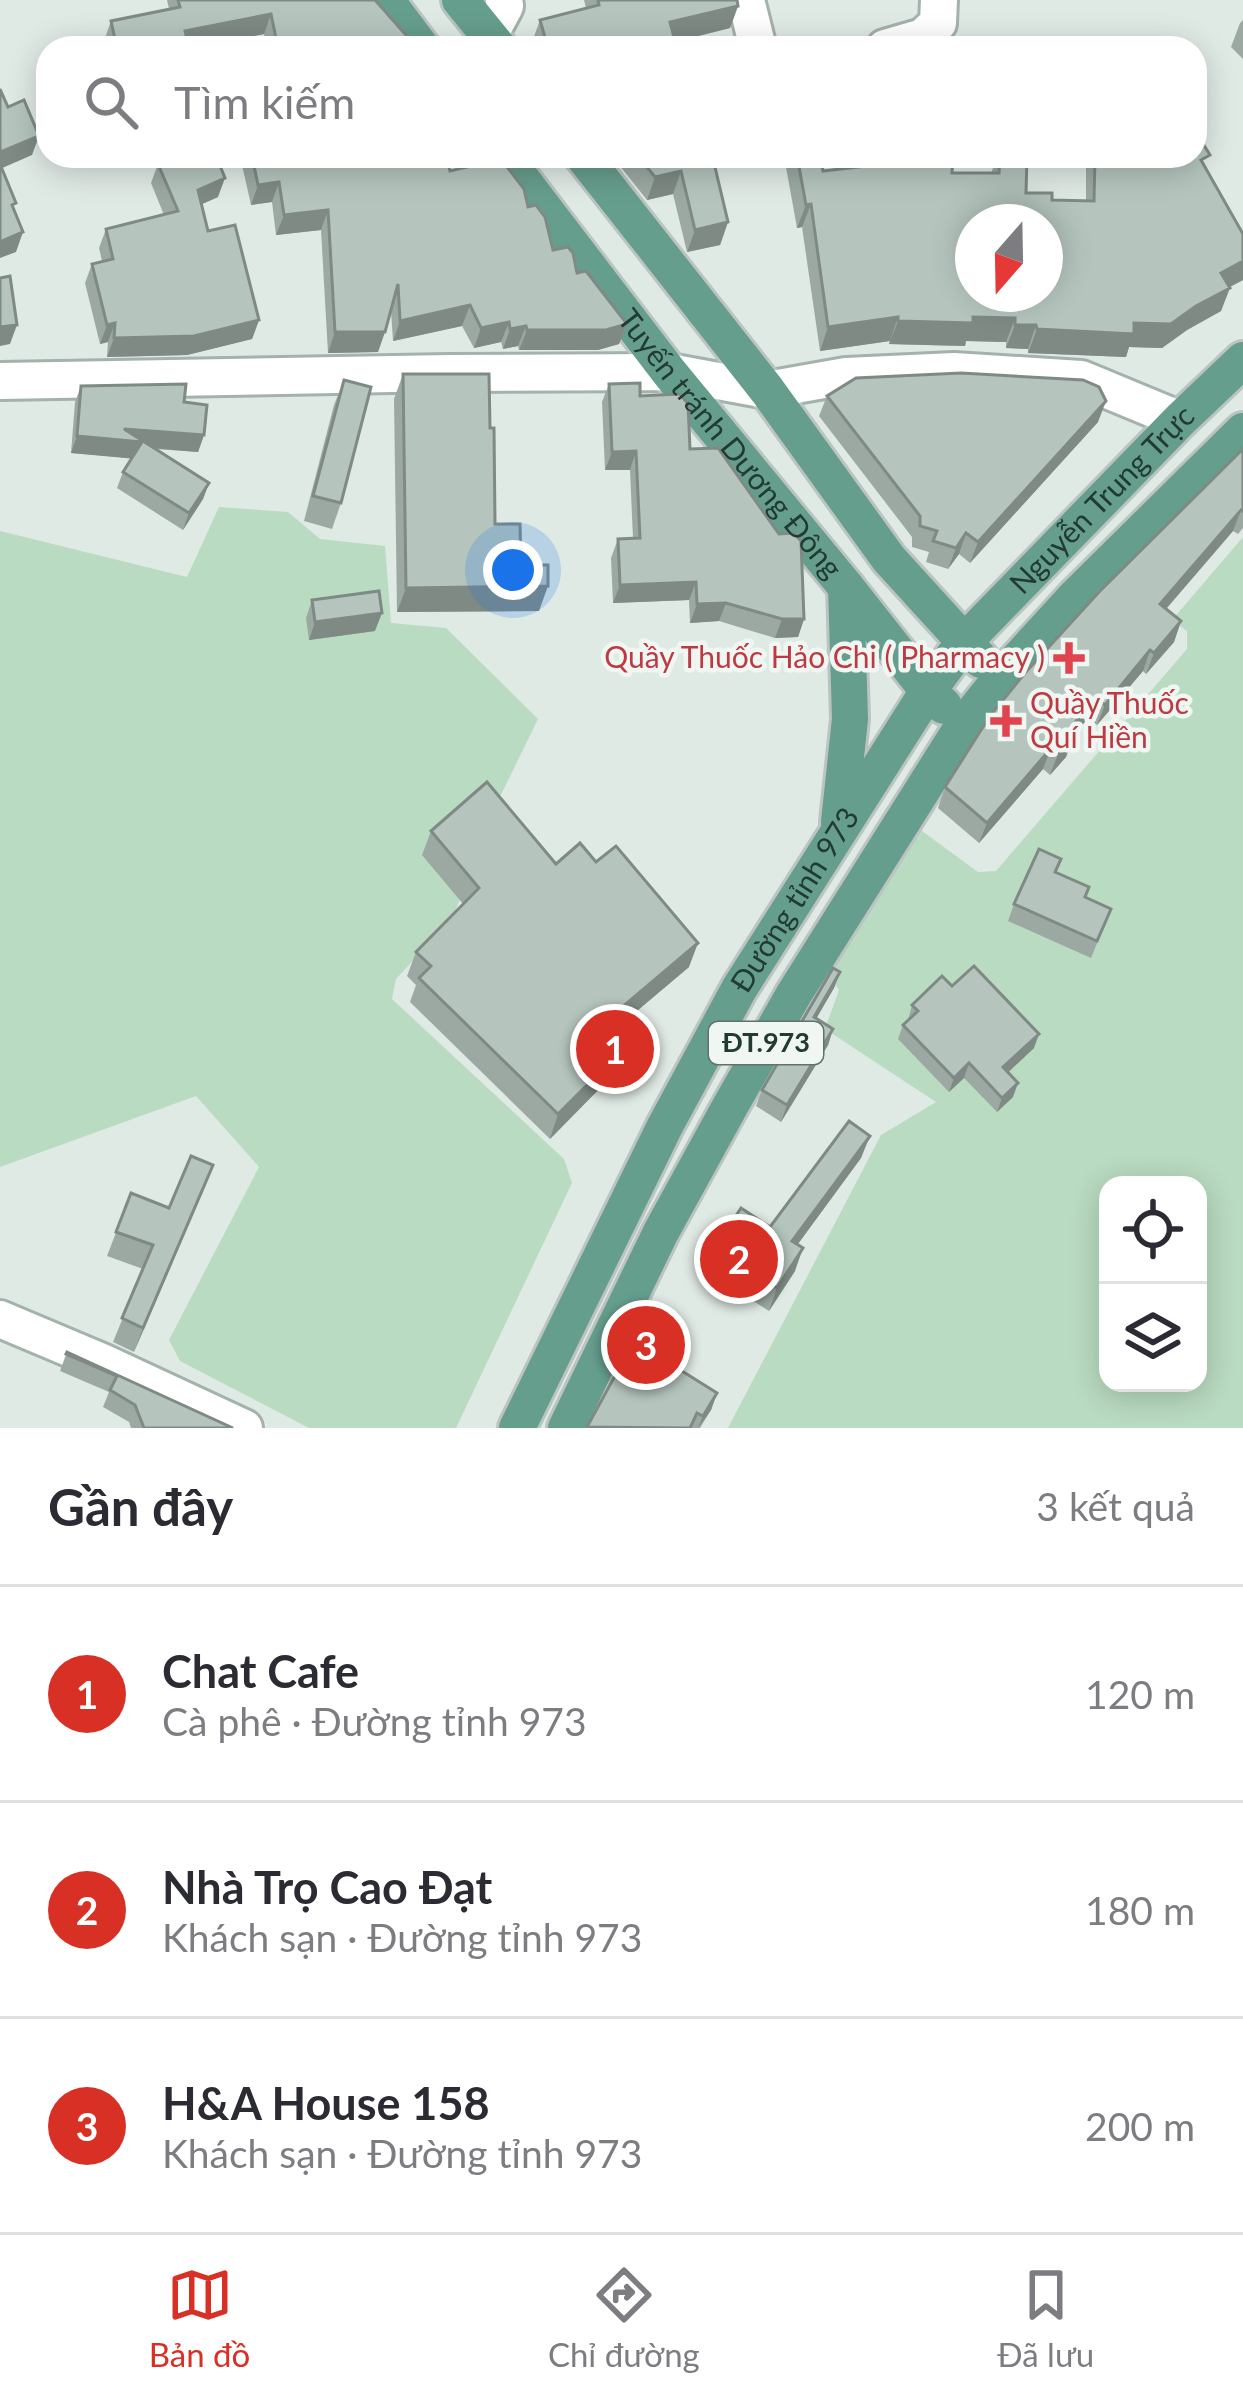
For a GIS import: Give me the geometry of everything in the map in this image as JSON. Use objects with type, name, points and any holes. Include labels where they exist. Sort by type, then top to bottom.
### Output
[{"type":"main road","points":[[386,0],[413,36]]},
{"type":"main road","points":[[460,0],[489,36]]},
{"type":"main road","name":"Tuyến tránh Dương Đông","points":[[513,168],[669,372],[928,691],[964,724]]},
{"type":"main road","name":"Tuyến tránh Dương Đông","points":[[592,168],[767,391],[889,559],[1000,680]]},
{"type":"main road","name":"Nguyễn Trung Trực","points":[[964,643],[1243,360]]},
{"type":"main road","name":"Nguyễn Trung Trực","points":[[1000,680],[1076,596],[1243,431]]},
{"type":"main road","name":"ĐT.973","points":[[838,829],[850,718],[846,587]]},
{"type":"main road","name":"Đường tỉnh 973","points":[[519,1424],[665,1126],[740,989],[838,829],[964,643]]},
{"type":"main road","name":"Đường tỉnh 973","points":[[566,1428],[661,1232],[794,994],[964,724],[1000,680]]},
{"type":"street","points":[[496,36],[504,0]]},
{"type":"street","points":[[746,0],[755,36]]},
{"type":"street","points":[[925,36],[938,23],[939,0]]},
{"type":"street","points":[[0,381],[669,372],[767,391],[846,376],[954,371],[1081,380],[1180,420]]},
{"type":"street","points":[[0,1319],[244,1428]]},
{"type":"green space","points":[[219,507],[288,512],[320,539],[385,546],[391,623],[446,628],[538,719],[497,803],[453,917],[396,979],[392,999],[564,1159],[572,1183],[456,1428],[309,1428],[180,1361],[169,1340],[259,1167],[196,1096],[0,1167],[0,531],[187,577]]},
{"type":"green space","points":[[1243,537],[1243,1428],[728,1428],[881,1135],[936,1102],[825,1029],[839,990],[828,974],[909,832],[922,831],[978,872],[996,871],[1187,649],[1187,631],[1172,620]]},
{"type":"building","points":[[178,0],[375,0],[407,36],[276,36],[271,14],[185,31],[186,36],[114,36],[111,21],[180,7]]},
{"type":"building","points":[[598,0],[737,0],[738,6],[670,22],[674,36],[545,36],[540,20],[599,5]]},
{"type":"building","points":[[0,89],[8,107],[24,100],[36,137],[0,152]]},
{"type":"building","points":[[0,164],[23,232],[0,242]]},
{"type":"building","points":[[160,168],[221,168],[225,178],[198,190],[208,231],[235,225],[259,320],[194,336],[114,338],[115,323],[107,325],[92,264],[113,259],[106,229],[178,211]]},
{"type":"building","points":[[254,168],[508,168],[524,189],[528,207],[536,205],[545,217],[553,250],[568,247],[577,273],[586,271],[627,324],[606,330],[510,329],[509,322],[481,328],[470,305],[400,321],[398,284],[385,332],[335,332],[328,210],[284,215],[279,182],[258,185]]},
{"type":"building","points":[[648,168],[715,168],[728,222],[695,230],[681,171],[655,177]]},
{"type":"building","points":[[799,168],[952,168],[952,173],[999,173],[999,168],[1027,168],[1026,193],[1052,193],[1052,200],[1094,201],[1095,168],[1206,168],[1243,234],[1243,261],[1221,273],[1230,288],[1171,324],[1134,323],[1134,334],[1037,329],[1036,325],[1015,325],[1015,318],[973,317],[973,323],[898,321],[898,317],[828,327],[811,204],[806,205]]},
{"type":"building","points":[[10,276],[17,325],[0,327],[0,278]]},
{"type":"building","points":[[961,373],[1083,380],[1099,387],[1106,401],[978,542],[966,533],[956,548],[933,541],[937,531],[920,526],[920,516],[827,396],[856,378]]},
{"type":"building","points":[[403,374],[489,374],[495,524],[520,524],[521,565],[548,565],[548,586],[406,588]]},
{"type":"building","points":[[344,380],[371,387],[341,503],[313,496]]},
{"type":"building","points":[[640,383],[640,396],[680,394],[688,404],[690,449],[718,448],[779,534],[794,533],[801,541],[804,619],[782,619],[726,603],[697,604],[696,582],[620,585],[618,539],[640,538],[636,451],[612,452],[609,384]]},
{"type":"building","points":[[186,384],[184,402],[207,405],[204,435],[124,429],[209,483],[189,513],[123,472],[142,442],[77,436],[81,386]]},
{"type":"building","points":[[1243,449],[1243,511],[1160,604],[1181,621],[1105,705],[1096,697],[1067,732],[1073,737],[1058,754],[1051,748],[987,823],[945,787],[990,716],[1100,591]]},
{"type":"building","points":[[379,591],[382,613],[315,622],[312,600]]},
{"type":"building","points":[[487,782],[556,864],[580,843],[596,862],[616,846],[698,943],[620,1009],[635,1027],[609,1049],[616,1056],[558,1114],[419,978],[431,966],[416,952],[479,888],[431,831]]},
{"type":"building","points":[[1039,849],[1061,859],[1055,872],[1089,887],[1085,897],[1111,909],[1097,941],[1014,904]]},
{"type":"building","points":[[974,966],[1039,1034],[1003,1067],[1018,1083],[1002,1098],[969,1063],[954,1078],[903,1025],[918,1011],[912,1005],[942,976],[952,986]]},
{"type":"building","points":[[833,968],[840,972],[814,1017],[833,1029],[787,1105],[762,1090]]},
{"type":"building","points":[[849,1121],[870,1136],[792,1241],[803,1248],[777,1288],[714,1249],[741,1208],[770,1227]]},
{"type":"building","points":[[191,1156],[213,1165],[143,1328],[122,1318],[153,1245],[116,1232],[131,1193],[169,1208]]},
{"type":"building","points":[[634,1341],[717,1393],[703,1416],[697,1413],[690,1428],[587,1427]]},
{"type":"building","points":[[67,1352],[233,1428],[144,1428],[135,1405],[110,1390],[117,1376]]},
{"type":"place","name":"Quầy Thuốc Hảo Chi ( Pharmacy )","points":[[1069,658]]},
{"type":"place","name":"Quầy Thuốc Quí Hiền","points":[[1006,721]]},
{"type":"place","name":"Chat Cafe","points":[[615,1049]]},
{"type":"place","name":"Nhà Trọ Cao Đạt","points":[[739,1259]]},
{"type":"place","name":"H&A House 158","points":[[646,1345]]}]
